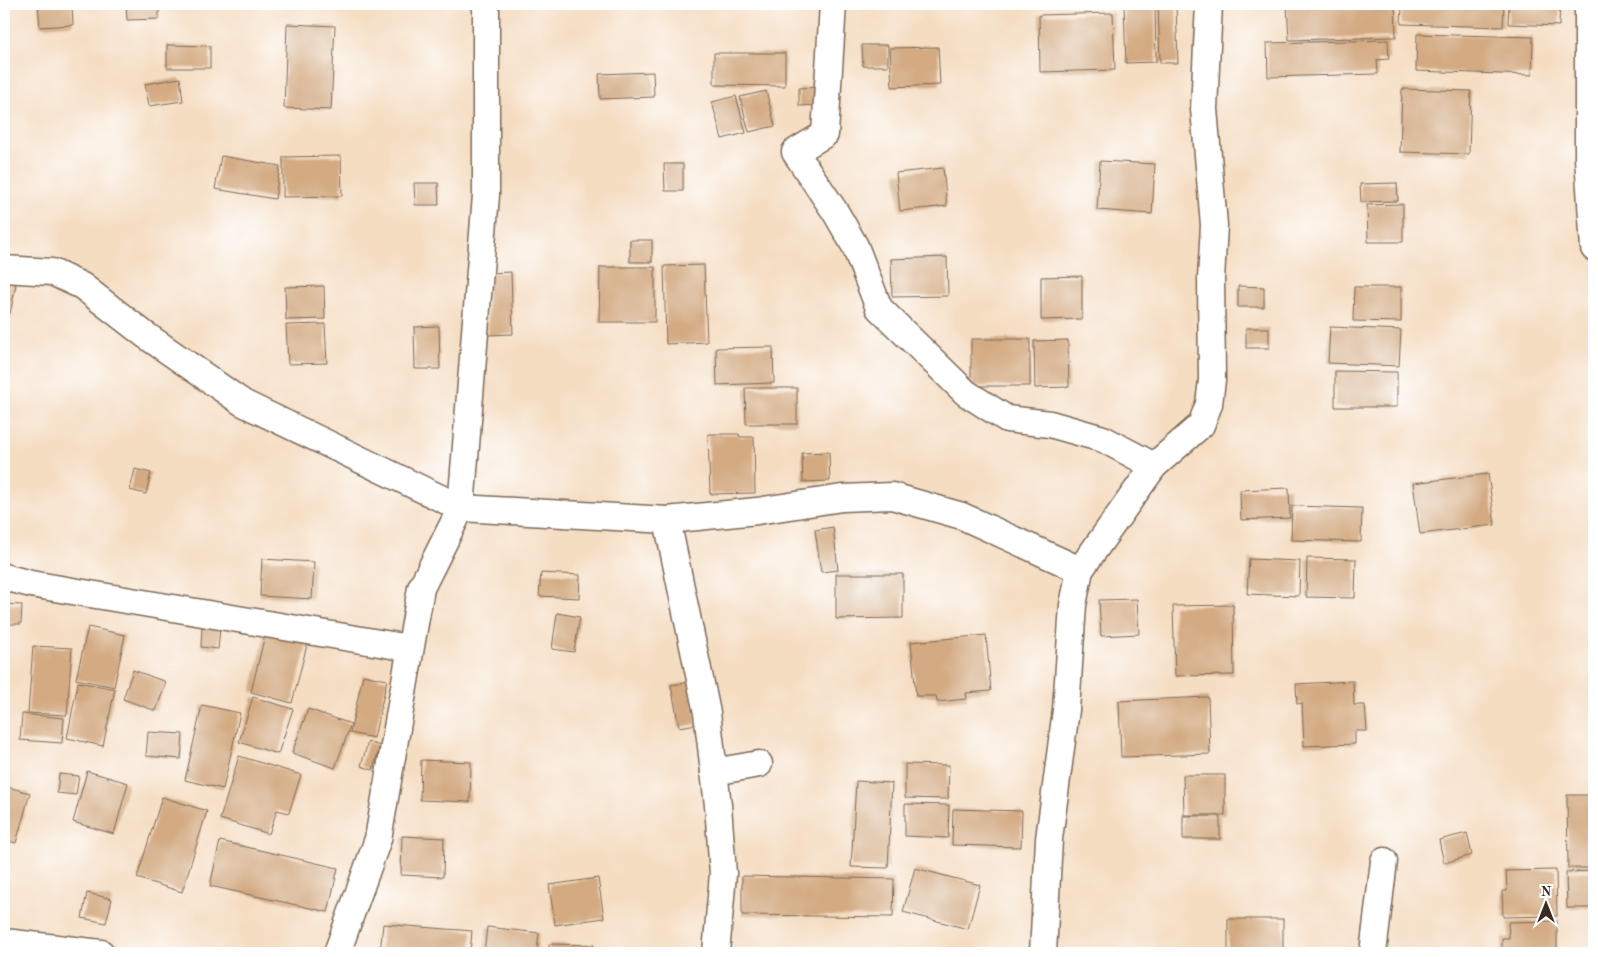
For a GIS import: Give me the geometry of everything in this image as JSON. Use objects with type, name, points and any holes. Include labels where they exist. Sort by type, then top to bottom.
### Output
[{"type":"street","points":[[337,953],[378,838],[409,648],[421,588],[461,508],[486,195],[486,4]]},
{"type":"street","points":[[833,4],[825,134],[795,152],[836,213],[855,246],[879,308],[966,393],[1007,419],[1050,424],[1103,439],[1154,466]]},
{"type":"street","points":[[1043,953],[1049,838],[1066,710],[1073,605],[1080,570],[1154,466],[1201,425],[1209,404],[1212,380],[1211,279],[1214,226],[1204,109],[1210,4]]},
{"type":"street","points":[[1588,4],[1588,158],[1594,248]]},
{"type":"street","points":[[4,268],[52,272],[82,286],[144,334],[243,402],[461,508],[667,520],[756,511],[842,498],[892,496],[962,516],[1080,570]]},
{"type":"street","points":[[667,520],[706,713],[714,772],[723,874],[716,953]]},
{"type":"street","points":[[4,577],[31,584],[409,648]]},
{"type":"street","points":[[714,772],[759,764]]},
{"type":"street","points":[[1372,953],[1384,861]]},
{"type":"street","points":[[4,942],[101,953]]},
{"type":"building","points":[[38,4],[72,4],[73,25],[40,27]]},
{"type":"building","points":[[126,4],[159,4],[159,19],[127,20]]},
{"type":"building","points":[[1124,4],[1155,4],[1156,62],[1126,63]]},
{"type":"building","points":[[1158,4],[1176,4],[1178,63],[1160,63]]},
{"type":"building","points":[[1287,4],[1395,4],[1396,37],[1289,40]]},
{"type":"building","points":[[1402,4],[1504,4],[1503,27],[1401,24]]},
{"type":"building","points":[[1509,4],[1560,4],[1559,26],[1508,24]]},
{"type":"building","points":[[1113,13],[1115,70],[1040,72],[1039,15]]},
{"type":"building","points":[[287,24],[335,26],[331,110],[284,108]]},
{"type":"building","points":[[1417,34],[1533,37],[1532,75],[1416,71]]},
{"type":"building","points":[[1388,40],[1389,59],[1377,60],[1378,74],[1268,77],[1267,43]]},
{"type":"building","points":[[167,45],[210,46],[210,68],[167,68]]},
{"type":"building","points":[[862,45],[888,45],[888,66],[863,66]]},
{"type":"building","points":[[938,47],[940,85],[892,87],[890,48]]},
{"type":"building","points":[[714,53],[785,53],[785,86],[714,85]]},
{"type":"building","points":[[653,72],[654,97],[600,99],[599,74]]},
{"type":"building","points":[[180,78],[183,101],[149,106],[145,84]]},
{"type":"building","points":[[819,87],[820,105],[799,106],[799,88]]},
{"type":"building","points":[[1402,89],[1471,91],[1469,154],[1400,152]]},
{"type":"building","points":[[766,91],[775,126],[749,132],[740,97]]},
{"type":"building","points":[[736,96],[746,133],[722,139],[712,102]]},
{"type":"building","points":[[221,156],[280,166],[275,199],[215,189]]},
{"type":"building","points":[[341,156],[342,196],[283,197],[283,157]]},
{"type":"building","points":[[1100,161],[1155,164],[1152,214],[1097,210]]},
{"type":"building","points":[[664,164],[683,164],[683,191],[665,191]]},
{"type":"building","points":[[943,168],[947,206],[900,211],[896,173]]},
{"type":"building","points":[[414,183],[438,183],[439,205],[415,205]]},
{"type":"building","points":[[1397,183],[1398,201],[1361,202],[1360,184]]},
{"type":"building","points":[[1403,204],[1403,242],[1368,242],[1367,205]]},
{"type":"building","points":[[630,240],[652,240],[652,262],[630,262]]},
{"type":"building","points":[[947,257],[948,296],[892,297],[891,259]]},
{"type":"building","points":[[704,265],[707,342],[666,344],[664,266]]},
{"type":"building","points":[[600,267],[655,267],[655,322],[599,322]]},
{"type":"building","points":[[511,272],[513,334],[488,335],[487,273]]},
{"type":"building","points":[[1082,276],[1082,319],[1041,320],[1041,277]]},
{"type":"building","points":[[4,282],[16,284],[10,314],[4,313]]},
{"type":"building","points":[[324,286],[325,319],[286,320],[285,287]]},
{"type":"building","points":[[1238,286],[1264,287],[1264,307],[1238,307]]},
{"type":"building","points":[[1354,287],[1401,287],[1401,322],[1353,321]]},
{"type":"building","points":[[325,324],[327,363],[288,364],[286,325]]},
{"type":"building","points":[[439,326],[440,369],[415,369],[414,327]]},
{"type":"building","points":[[1330,327],[1401,330],[1399,366],[1328,363]]},
{"type":"building","points":[[1246,328],[1269,328],[1269,348],[1246,348]]},
{"type":"building","points":[[971,339],[1030,339],[1030,386],[971,386]]},
{"type":"building","points":[[1068,340],[1069,387],[1035,388],[1034,341]]},
{"type":"building","points":[[773,347],[774,383],[717,385],[716,348]]},
{"type":"building","points":[[1335,371],[1397,372],[1397,407],[1335,407]]},
{"type":"building","points":[[745,388],[797,388],[797,424],[746,424]]},
{"type":"building","points":[[708,434],[739,434],[740,437],[754,437],[755,493],[710,494]]},
{"type":"building","points":[[829,452],[830,481],[803,482],[802,453]]},
{"type":"building","points":[[135,469],[151,473],[146,494],[130,490]]},
{"type":"building","points":[[1488,474],[1495,525],[1420,534],[1413,483]]},
{"type":"building","points":[[1289,488],[1290,518],[1241,520],[1240,490]]},
{"type":"building","points":[[1292,506],[1362,508],[1361,542],[1291,540]]},
{"type":"building","points":[[833,527],[838,570],[821,572],[815,530]]},
{"type":"building","points":[[1307,558],[1356,559],[1355,598],[1306,597]]},
{"type":"building","points":[[262,559],[314,562],[312,599],[260,596]]},
{"type":"building","points":[[1249,559],[1300,561],[1299,596],[1247,594]]},
{"type":"building","points":[[541,573],[580,575],[579,598],[539,596]]},
{"type":"building","points":[[836,574],[903,574],[903,618],[836,619]]},
{"type":"building","points":[[1137,599],[1139,634],[1101,636],[1099,600]]},
{"type":"building","points":[[4,604],[22,605],[21,624],[4,624]]},
{"type":"building","points":[[1233,605],[1234,675],[1175,676],[1173,606]]},
{"type":"building","points":[[557,613],[580,617],[574,652],[552,649]]},
{"type":"building","points":[[88,627],[125,635],[114,687],[76,679]]},
{"type":"building","points":[[202,627],[220,628],[218,649],[201,647]]},
{"type":"building","points":[[266,631],[308,641],[292,703],[251,692]]},
{"type":"building","points":[[986,635],[991,691],[966,693],[967,699],[937,702],[936,696],[916,696],[911,642]]},
{"type":"building","points":[[33,646],[72,648],[67,715],[28,713]]},
{"type":"building","points":[[133,670],[166,682],[156,711],[123,699]]},
{"type":"building","points":[[363,675],[387,680],[374,738],[350,733]]},
{"type":"building","points":[[1353,681],[1354,705],[1365,705],[1367,731],[1355,731],[1355,744],[1304,746],[1302,703],[1297,704],[1296,684]]},
{"type":"building","points":[[78,682],[115,689],[103,746],[67,738]]},
{"type":"building","points":[[690,682],[697,724],[679,727],[671,685]]},
{"type":"building","points":[[253,697],[293,709],[278,754],[239,742]]},
{"type":"building","points":[[1208,697],[1210,754],[1121,757],[1119,701]]},
{"type":"building","points":[[202,705],[240,713],[223,789],[185,780]]},
{"type":"building","points":[[308,709],[351,724],[335,768],[292,753]]},
{"type":"building","points":[[22,714],[64,718],[62,743],[20,740]]},
{"type":"building","points":[[148,732],[183,734],[181,759],[146,756]]},
{"type":"building","points":[[368,742],[380,746],[373,770],[361,766]]},
{"type":"building","points":[[239,756],[301,775],[289,813],[277,810],[269,834],[220,819]]},
{"type":"building","points":[[421,760],[471,762],[470,802],[420,800]]},
{"type":"building","points":[[905,764],[949,765],[948,799],[905,798]]},
{"type":"building","points":[[87,771],[128,783],[114,834],[73,822]]},
{"type":"building","points":[[59,774],[79,776],[76,795],[57,793]]},
{"type":"building","points":[[1183,775],[1225,775],[1225,815],[1184,815]]},
{"type":"building","points":[[856,781],[892,783],[888,868],[851,867]]},
{"type":"building","points":[[4,786],[30,793],[16,843],[4,840]]},
{"type":"building","points":[[1567,795],[1594,795],[1594,868],[1568,868]]},
{"type":"building","points":[[162,797],[207,811],[182,892],[137,878]]},
{"type":"building","points":[[905,804],[949,805],[948,838],[905,836]]},
{"type":"building","points":[[953,809],[1022,811],[1021,847],[952,845]]},
{"type":"building","points":[[1183,816],[1220,816],[1220,839],[1183,839]]},
{"type":"building","points":[[1467,833],[1472,855],[1444,863],[1439,840]]},
{"type":"building","points":[[402,836],[444,838],[443,877],[401,875]]},
{"type":"building","points":[[220,841],[338,868],[328,912],[210,886]]},
{"type":"building","points":[[915,868],[980,885],[968,929],[903,912]]},
{"type":"building","points":[[1556,870],[1557,916],[1503,917],[1502,891],[1507,891],[1506,871]]},
{"type":"building","points":[[1594,871],[1594,908],[1567,908],[1566,872]]},
{"type":"building","points":[[742,876],[894,879],[893,917],[742,915]]},
{"type":"building","points":[[598,878],[604,918],[555,925],[549,885]]},
{"type":"building","points":[[87,893],[112,899],[106,923],[82,918]]},
{"type":"building","points":[[1228,919],[1283,919],[1283,953],[1228,953]]},
{"type":"building","points":[[1557,921],[1557,953],[1502,953],[1502,938],[1509,938],[1508,922]]},
{"type":"building","points":[[383,924],[472,931],[470,953],[380,953]]},
{"type":"building","points":[[487,927],[539,933],[537,953],[484,953]]},
{"type":"building","points":[[549,944],[594,945],[593,953],[549,953]]}]
